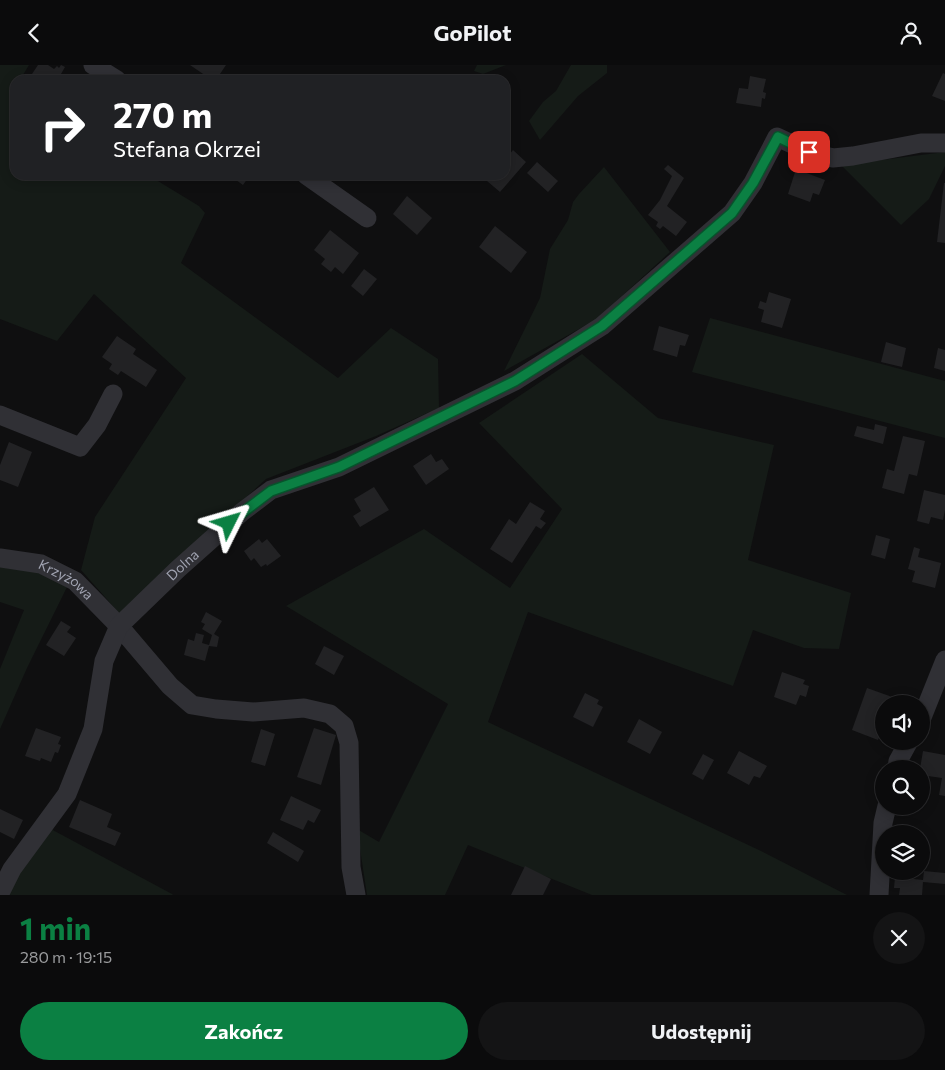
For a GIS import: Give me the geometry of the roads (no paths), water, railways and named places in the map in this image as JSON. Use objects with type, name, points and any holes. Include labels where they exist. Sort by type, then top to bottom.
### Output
[{"type":"street","points":[[93,65],[109,75]]},
{"type":"street","name":"Dolna","points":[[0,893],[12,869],[67,794],[93,729],[104,661],[119,626],[178,569],[242,512],[271,491],[339,467],[515,381],[602,326],[732,213],[753,183],[778,137],[809,152],[832,158],[853,156],[921,143],[945,143]]},
{"type":"street","points":[[313,180],[367,218]]},
{"type":"street","points":[[0,415],[80,447],[97,425],[113,394]]},
{"type":"street","name":"Krzyżowa","points":[[0,558],[41,564],[75,581],[119,626]]},
{"type":"street","points":[[119,626],[170,686],[192,705],[253,712],[304,708],[330,714],[344,725],[349,743],[351,867],[356,895]]},
{"type":"street","points":[[930,698],[945,660]]},
{"type":"street","points":[[878,895],[885,815]]}]
